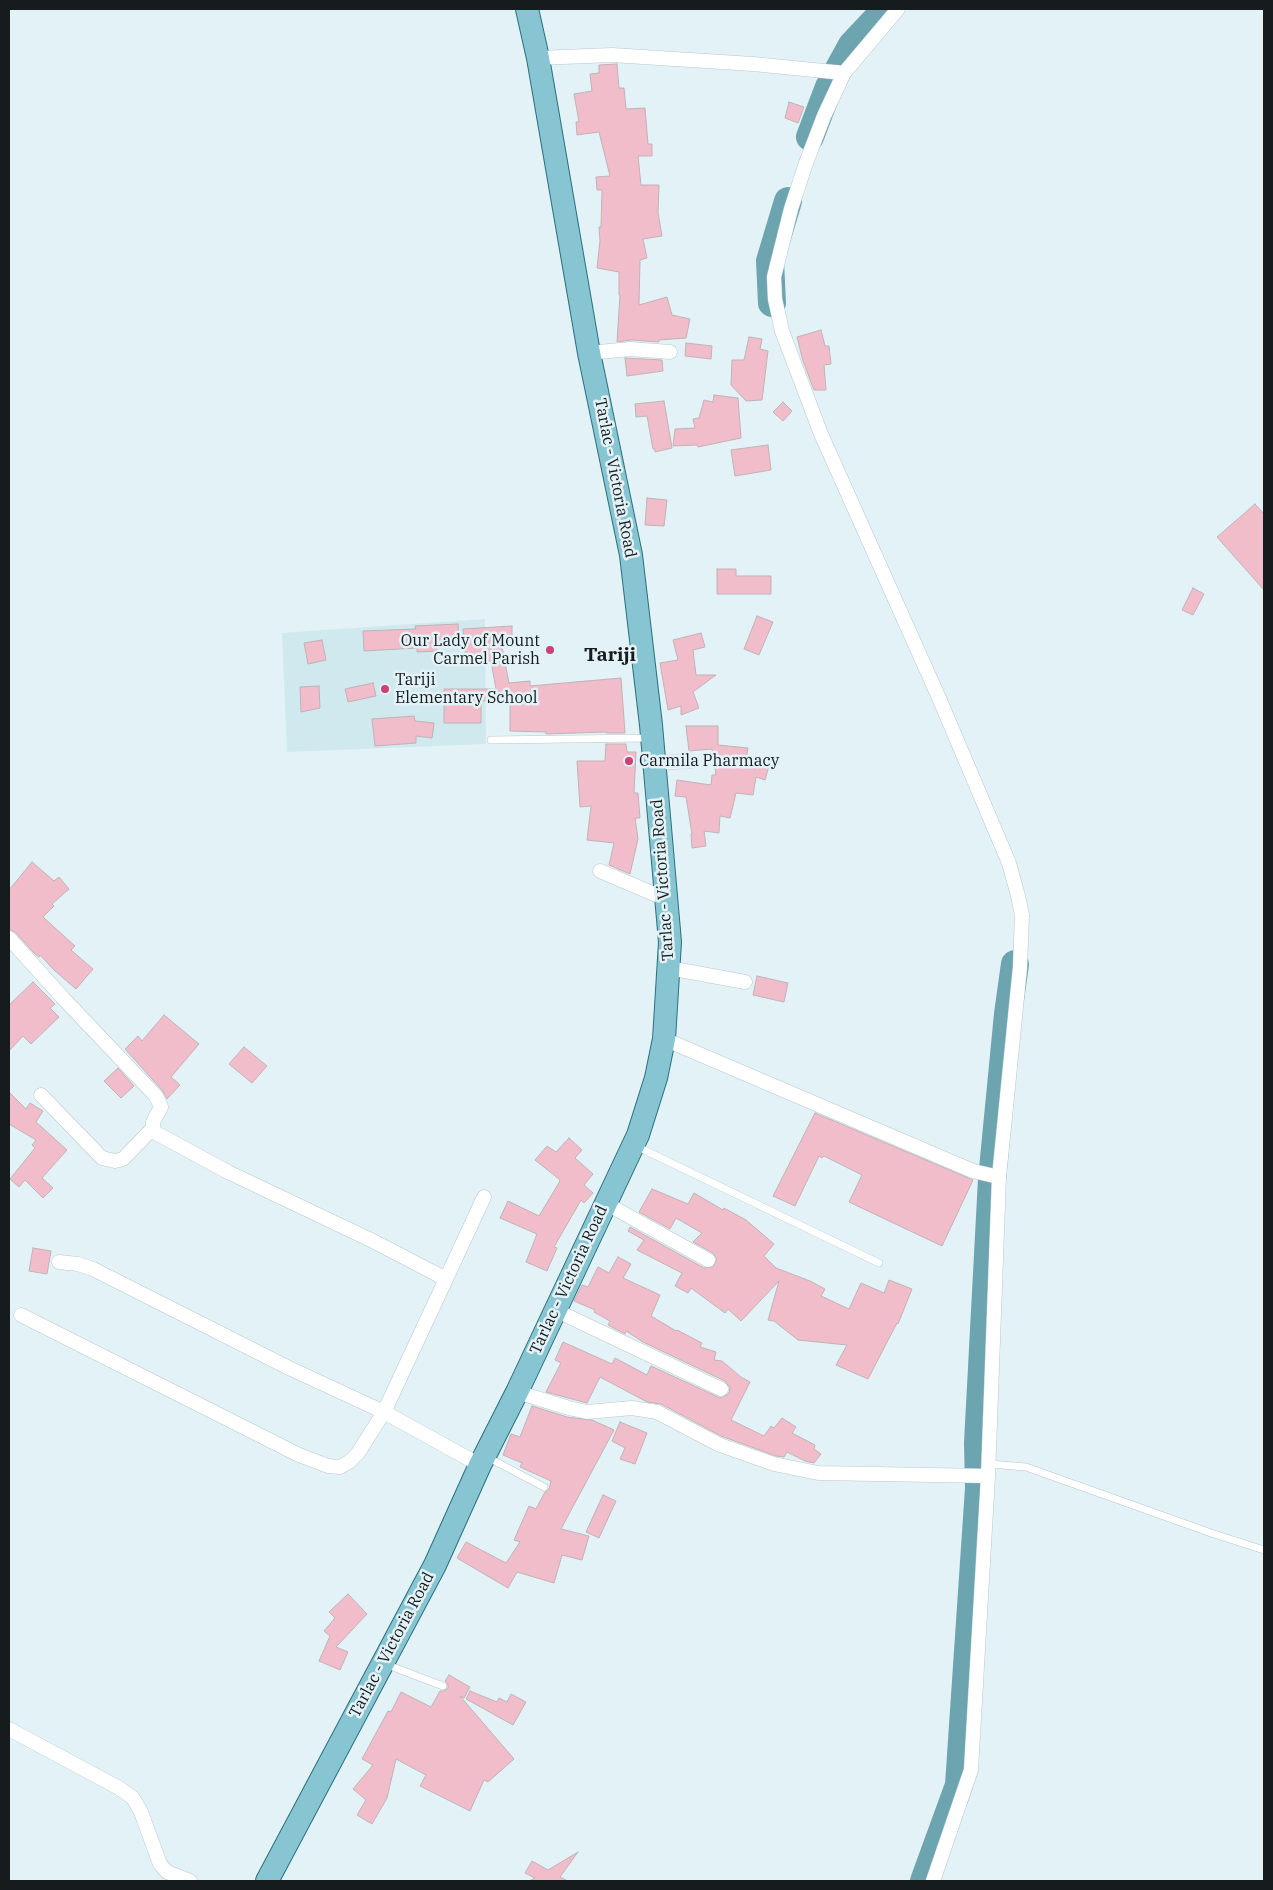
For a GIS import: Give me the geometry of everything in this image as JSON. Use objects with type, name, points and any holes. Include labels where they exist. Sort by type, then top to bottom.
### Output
[{"type":"main road","name":"Tarlac - Victoria Road","points":[[267,1881],[435,1565],[483,1460],[517,1392],[633,1145],[656,1078],[664,1039],[670,942],[652,738],[631,555],[589,353],[538,58],[527,9]]},
{"type":"street","points":[[898,9],[844,73],[812,147],[791,209],[774,277],[774,298],[782,331],[821,434],[939,698],[1009,863],[1022,915],[1020,967],[998,1176],[987,1472],[972,1770],[932,1881]]},
{"type":"street","points":[[538,58],[612,55],[753,64],[844,73]]},
{"type":"street","points":[[589,353],[630,349],[670,352]]},
{"type":"street","points":[[654,763],[691,761]]},
{"type":"street","points":[[600,871],[666,899]]},
{"type":"street","points":[[9,938],[156,1096],[160,1106],[153,1122],[153,1128],[156,1133],[171,1143],[373,1241],[446,1279]]},
{"type":"street","points":[[668,968],[745,982]]},
{"type":"street","points":[[664,1039],[973,1171],[998,1176]]},
{"type":"street","points":[[41,1095],[102,1158],[115,1161],[124,1159],[153,1128]]},
{"type":"street","points":[[21,1315],[299,1455],[328,1466],[340,1467],[349,1462],[358,1452],[384,1412],[484,1197]]},
{"type":"street","points":[[605,1203],[708,1260]]},
{"type":"street","points":[[59,1262],[78,1264],[93,1269],[289,1368],[483,1460]]},
{"type":"street","points":[[555,1310],[722,1389]]},
{"type":"street","points":[[517,1392],[587,1412],[632,1408],[656,1412],[720,1445],[774,1464],[818,1473],[967,1477],[987,1472]]},
{"type":"street","points":[[9,1729],[120,1788],[133,1798],[141,1812],[160,1864],[167,1872],[190,1881]]},
{"type":"lane","points":[[491,740],[652,738]]},
{"type":"lane","points":[[633,1145],[879,1263]]},
{"type":"lane","points":[[483,1460],[544,1487]]},
{"type":"lane","points":[[987,1472],[1026,1467],[1264,1550]]},
{"type":"lane","points":[[383,1663],[443,1686]]},
{"type":"shaded area","name":"Tariji Elementary School","points":[[485,619],[486,744],[287,752],[282,633]]},
{"type":"building","points":[[617,64],[619,88],[624,88],[626,109],[645,108],[648,144],[652,144],[652,156],[638,156],[641,185],[659,185],[658,213],[662,236],[643,239],[647,258],[640,260],[639,305],[667,297],[672,315],[690,319],[686,338],[659,340],[659,342],[631,340],[617,342],[620,295],[619,272],[597,268],[602,190],[597,190],[596,177],[610,176],[599,132],[577,135],[576,122],[579,122],[574,94],[592,91],[590,74],[599,73],[599,65]]},
{"type":"building","points":[[789,102],[804,107],[798,123],[785,118]]},
{"type":"building","points":[[821,330],[825,346],[829,346],[831,364],[824,365],[826,390],[814,390],[803,361],[797,337]]},
{"type":"building","points":[[749,337],[762,339],[760,349],[768,351],[762,400],[746,401],[731,385],[732,360],[744,360]]},
{"type":"building","points":[[686,343],[712,346],[711,359],[685,356]]},
{"type":"building","points":[[625,358],[662,360],[663,371],[627,376]]},
{"type":"building","points":[[714,395],[738,398],[741,438],[698,447],[697,445],[673,446],[675,429],[695,428],[693,419],[699,418],[704,400],[713,402]]},
{"type":"building","points":[[664,401],[672,448],[655,452],[647,416],[636,417],[635,404]]},
{"type":"building","points":[[783,402],[792,411],[783,421],[773,412]]},
{"type":"building","points":[[768,445],[771,470],[735,476],[731,450]]},
{"type":"building","points":[[647,498],[667,500],[664,526],[645,525]]},
{"type":"building","points":[[1255,504],[1264,514],[1264,590],[1217,537]]},
{"type":"building","points":[[717,569],[736,569],[736,576],[771,576],[771,594],[717,594]]},
{"type":"building","points":[[1193,588],[1204,594],[1193,615],[1182,610]]},
{"type":"building","points":[[757,616],[773,622],[759,655],[744,649]]},
{"type":"building","points":[[458,624],[459,640],[437,642],[437,651],[417,652],[417,648],[364,651],[363,631],[416,629],[415,626]]},
{"type":"building","points":[[512,626],[512,641],[501,642],[509,683],[530,681],[530,686],[621,678],[625,733],[546,734],[546,732],[510,731],[510,703],[505,703],[505,700],[481,701],[481,723],[444,723],[444,689],[496,689],[491,661],[466,663],[463,629]]},
{"type":"building","points":[[701,633],[705,647],[693,650],[696,675],[716,675],[693,692],[699,708],[681,715],[681,706],[668,710],[660,663],[678,660],[673,640]]},
{"type":"building","points":[[322,640],[326,660],[308,664],[304,643]]},
{"type":"building","points":[[373,683],[376,696],[348,702],[345,689]]},
{"type":"building","points":[[319,686],[320,708],[301,712],[300,687]]},
{"type":"building","points":[[414,716],[415,721],[434,723],[432,738],[416,736],[416,743],[375,746],[372,719]]},
{"type":"building","points":[[686,726],[718,726],[718,745],[748,748],[746,760],[769,766],[765,780],[756,777],[753,795],[736,793],[730,818],[720,816],[719,833],[704,831],[706,846],[692,848],[692,834],[686,797],[675,796],[677,780],[711,785],[712,775],[716,775],[712,749],[689,751]]},
{"type":"building","points":[[606,744],[626,744],[627,752],[636,752],[634,793],[638,793],[640,818],[635,818],[638,839],[630,874],[609,865],[614,843],[587,840],[591,806],[580,807],[577,761],[605,761]]},
{"type":"building","points":[[32,862],[54,881],[59,877],[69,889],[52,904],[54,906],[43,917],[75,946],[71,950],[93,969],[76,989],[40,955],[39,957],[34,953],[15,932],[9,929],[9,890]]},
{"type":"building","points":[[757,976],[788,983],[784,1002],[753,995]]},
{"type":"building","points":[[33,982],[55,1004],[50,1008],[59,1017],[31,1044],[23,1036],[9,1051],[9,1005]]},
{"type":"building","points":[[164,1015],[199,1044],[171,1077],[180,1085],[167,1099],[162,1090],[125,1049],[138,1036],[142,1041]]},
{"type":"building","points":[[244,1047],[267,1066],[252,1083],[229,1064]]},
{"type":"building","points":[[118,1068],[134,1086],[121,1098],[104,1081]]},
{"type":"building","points":[[9,1092],[26,1109],[30,1103],[43,1111],[36,1122],[67,1150],[42,1178],[53,1188],[43,1198],[25,1180],[19,1187],[10,1179],[35,1148],[32,1145],[36,1140],[9,1124]]},
{"type":"building","points":[[815,1113],[973,1180],[942,1246],[849,1202],[862,1175],[824,1156],[822,1158],[819,1156],[795,1206],[773,1196]]},
{"type":"building","points":[[569,1138],[582,1150],[575,1158],[593,1174],[584,1185],[593,1193],[584,1203],[581,1200],[554,1247],[557,1248],[547,1271],[526,1262],[537,1234],[500,1218],[508,1201],[539,1216],[560,1181],[535,1160],[547,1146],[556,1152]]},
{"type":"building","points":[[652,1189],[688,1204],[694,1193],[723,1210],[724,1208],[746,1220],[774,1244],[764,1256],[776,1268],[825,1289],[821,1296],[849,1309],[861,1283],[884,1293],[889,1280],[912,1289],[898,1324],[868,1379],[836,1365],[847,1345],[798,1340],[774,1321],[768,1320],[779,1281],[741,1321],[728,1309],[725,1313],[691,1288],[688,1293],[675,1286],[682,1273],[637,1250],[644,1240],[628,1231],[630,1227],[704,1268],[713,1267],[717,1259],[713,1253],[693,1242],[702,1233],[676,1218],[670,1229],[639,1212]]},
{"type":"building","points":[[33,1248],[51,1251],[47,1274],[29,1271]]},
{"type":"building","points":[[618,1257],[631,1264],[623,1278],[660,1295],[651,1316],[676,1331],[702,1343],[700,1347],[716,1352],[714,1360],[722,1361],[750,1382],[731,1420],[764,1436],[771,1426],[774,1428],[782,1418],[796,1427],[792,1433],[815,1445],[814,1449],[821,1454],[814,1463],[805,1461],[787,1452],[784,1457],[776,1456],[721,1436],[661,1404],[647,1402],[600,1377],[587,1403],[546,1392],[561,1363],[555,1360],[563,1342],[612,1364],[615,1358],[647,1375],[651,1366],[718,1397],[722,1398],[729,1393],[730,1388],[725,1381],[643,1342],[626,1331],[625,1334],[608,1325],[610,1321],[594,1312],[595,1310],[574,1301],[582,1285],[588,1287],[598,1267],[609,1273]]},
{"type":"building","points":[[532,1406],[567,1417],[592,1420],[614,1430],[561,1529],[589,1536],[582,1560],[562,1555],[554,1583],[517,1572],[508,1588],[457,1558],[466,1542],[506,1563],[520,1542],[514,1540],[529,1506],[536,1509],[545,1492],[549,1489],[551,1481],[520,1467],[522,1463],[503,1455],[511,1434],[520,1437]]},
{"type":"building","points":[[620,1422],[647,1433],[635,1464],[620,1459],[625,1448],[612,1441]]},
{"type":"building","points":[[603,1495],[616,1501],[599,1538],[586,1532]]},
{"type":"building","points":[[348,1594],[367,1614],[336,1647],[348,1652],[340,1670],[319,1661],[330,1636],[324,1631],[335,1618],[329,1612]]},
{"type":"building","points":[[449,1675],[470,1687],[464,1698],[460,1696],[514,1759],[488,1782],[484,1780],[470,1811],[420,1786],[426,1775],[396,1759],[387,1798],[372,1824],[357,1815],[366,1800],[353,1789],[373,1765],[362,1759],[388,1711],[391,1712],[401,1692],[431,1707],[440,1691],[448,1688],[445,1681]]},
{"type":"building","points":[[470,1691],[497,1702],[499,1698],[507,1702],[511,1694],[526,1702],[513,1725],[466,1699]]},
{"type":"building","points":[[578,1852],[560,1877],[568,1881],[529,1881],[535,1878],[525,1873],[532,1861],[548,1870]]},
{"type":"waterway","points":[[810,137],[829,87],[852,45],[886,9]]},
{"type":"waterway","points":[[772,303],[770,261],[788,201]]},
{"type":"waterway","points":[[924,1881],[959,1785],[979,1488],[978,1443],[992,1179],[1008,1014],[1015,964]]},
{"type":"place","name":"Our Lady of Mount Carmel Parish","points":[[550,650]]},
{"type":"place","name":"Tariji Elementary School","points":[[385,689]]},
{"type":"place","name":"Carmila Pharmacy","points":[[629,761]]},
{"type":"district","name":"Tariji","points":[[610,656]]}]
